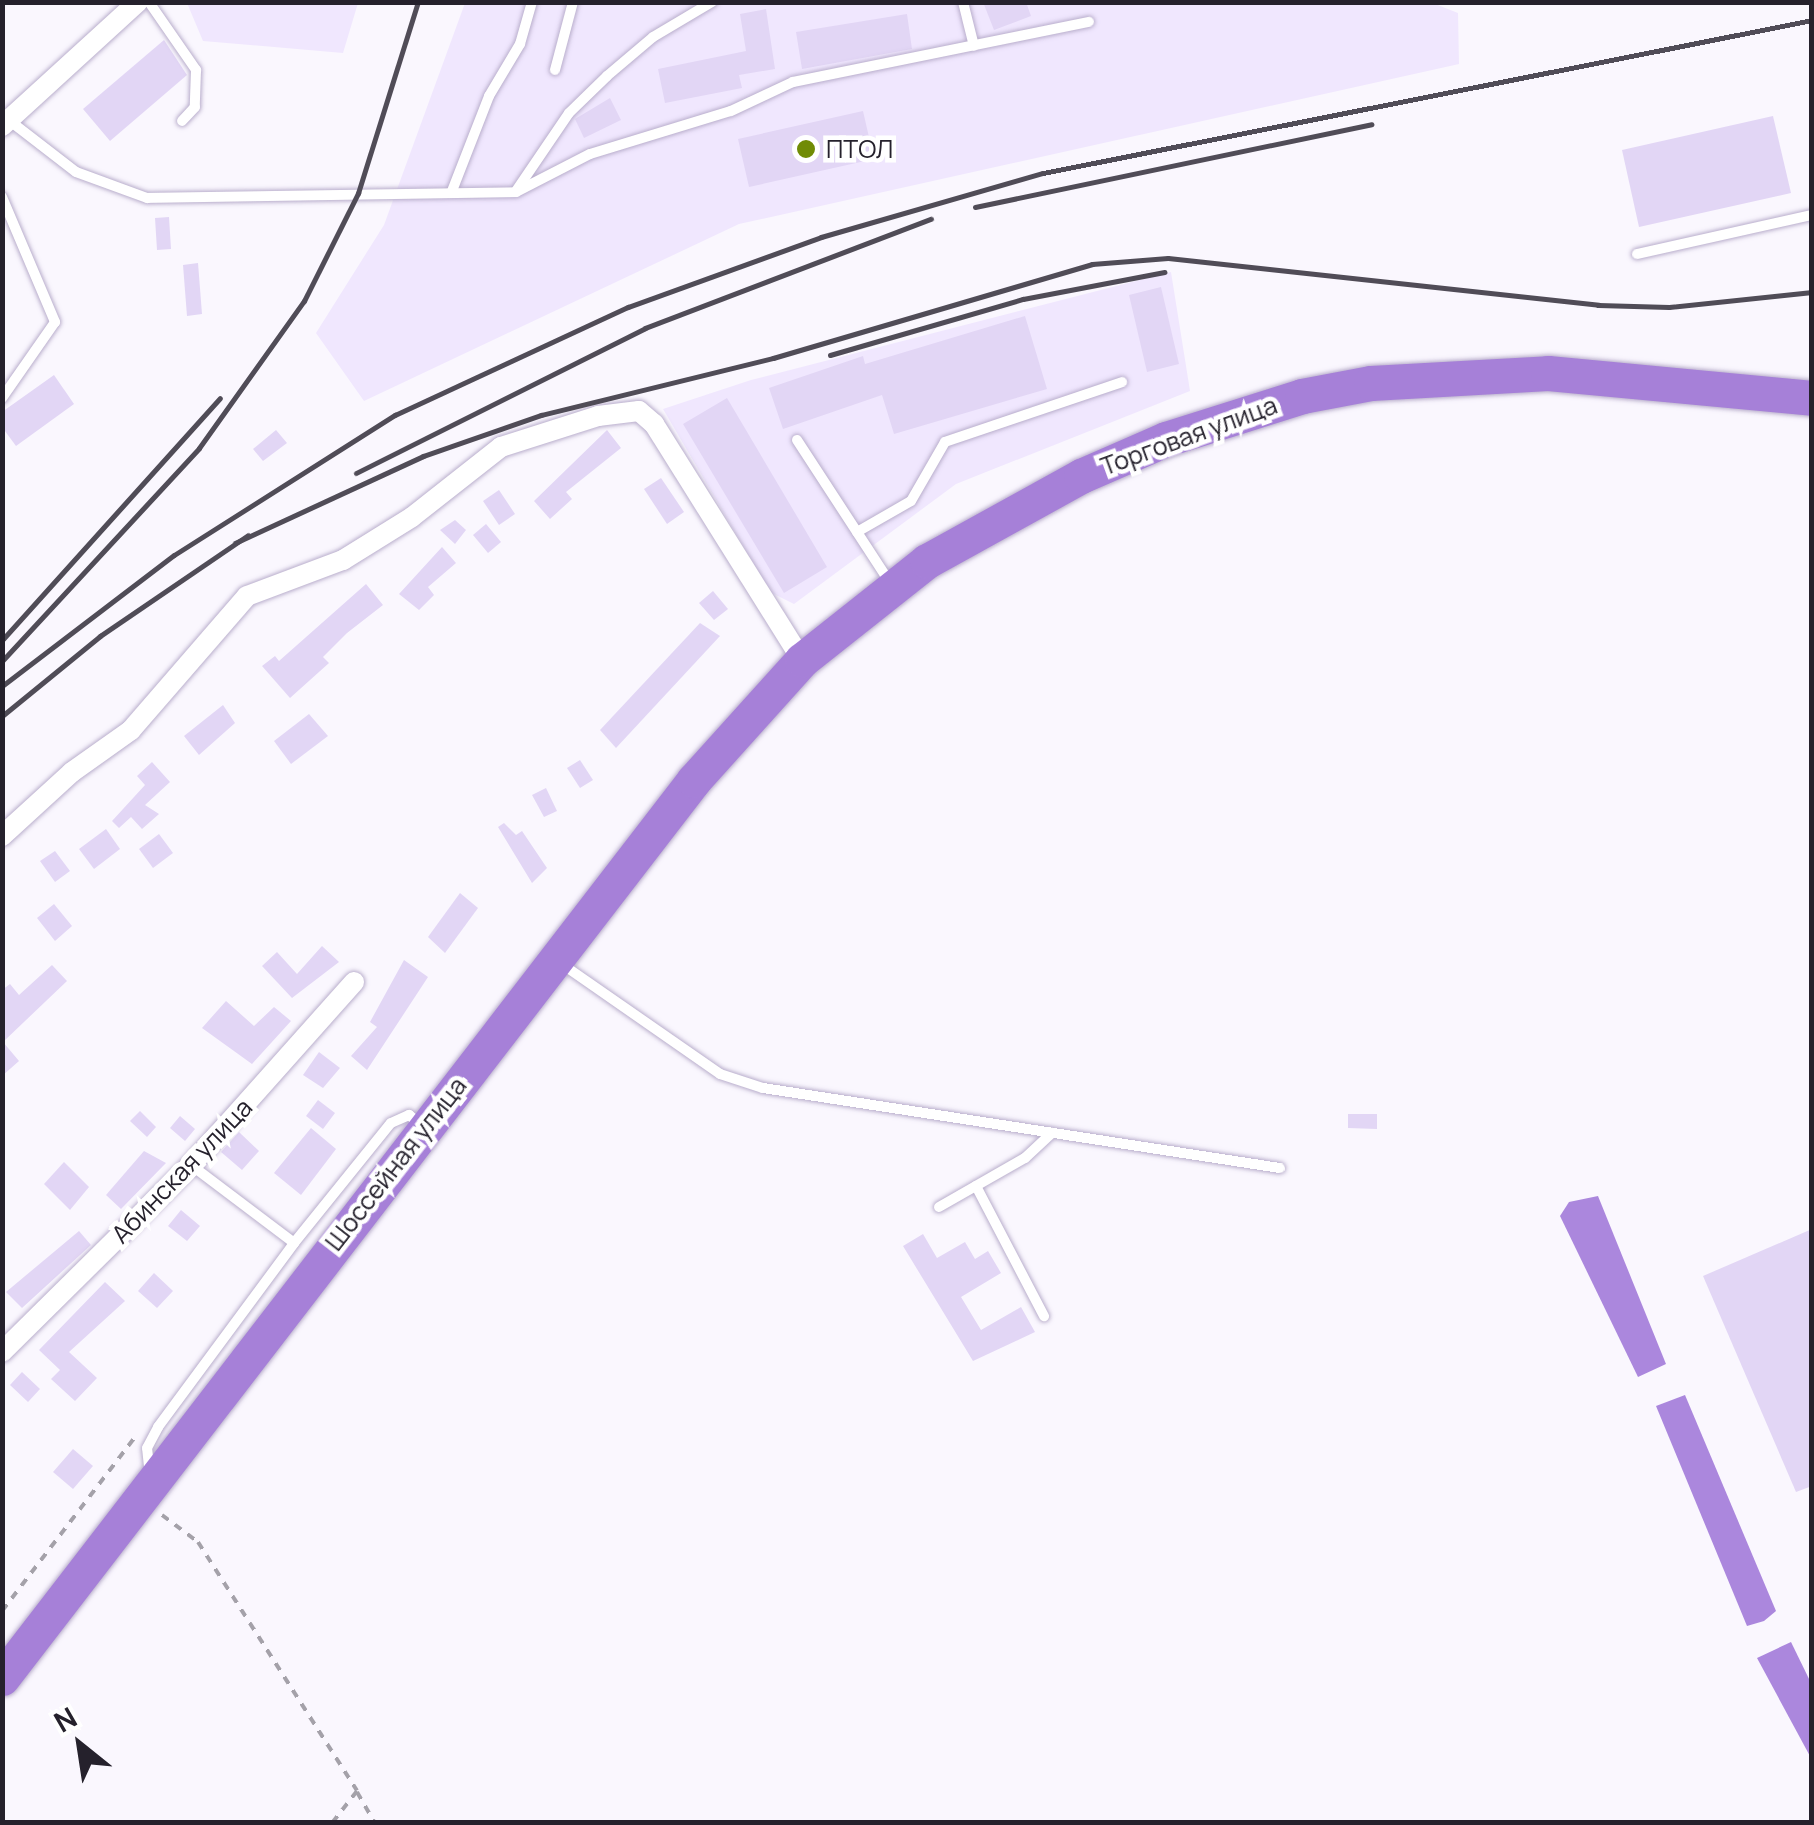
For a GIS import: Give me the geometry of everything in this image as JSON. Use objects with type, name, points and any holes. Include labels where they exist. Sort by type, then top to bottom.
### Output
[{"type":"highway","name":"Торговая улица","points":[[802,660],[893,586],[1000,516],[1166,439],[1302,396],[1371,383],[1548,373],[1812,398]]},
{"type":"highway","name":"Шоссейная улица","points":[[2,1678],[694,780],[802,660]]},
{"type":"street","points":[[6,124],[138,2]]},
{"type":"street","points":[[2,836],[72,772],[132,730],[247,596],[342,560],[412,517],[501,447],[569,422],[639,411],[654,424],[802,660]]},
{"type":"street","name":"Абинская улица","points":[[2,1352],[191,1165],[354,982]]},
{"type":"lane","points":[[149,2],[196,70],[195,107],[182,121]]},
{"type":"lane","points":[[452,191],[489,96],[520,44],[532,2]]},
{"type":"lane","points":[[555,70],[573,2]]},
{"type":"lane","points":[[516,192],[569,114],[606,76],[653,37],[712,2]]},
{"type":"lane","points":[[963,2],[974,46]]},
{"type":"lane","points":[[6,124],[76,172],[147,198],[516,192],[590,154],[731,110],[792,82],[1090,22]]},
{"type":"lane","points":[[2,197],[55,322],[2,398]]},
{"type":"lane","points":[[1637,254],[1812,215]]},
{"type":"lane","points":[[857,532],[911,501],[946,442],[1122,382]]},
{"type":"lane","points":[[797,440],[893,586]]},
{"type":"lane","points":[[554,959],[720,1074],[763,1088],[1280,1168]]},
{"type":"lane","points":[[147,1489],[146,1460],[158,1427],[294,1243],[392,1123],[409,1115],[424,1126]]},
{"type":"lane","points":[[939,1207],[1052,1133]]},
{"type":"lane","points":[[191,1165],[294,1243]]},
{"type":"lane","points":[[976,1186],[1044,1316]]},
{"type":"path","points":[[147,1489],[198,1542],[374,1822]]},
{"type":"path","points":[[333,1822],[357,1791]]},
{"type":"shaded area","points":[[1430,2],[1458,13],[1459,64],[739,224],[364,401],[316,333],[384,225],[465,3]]},
{"type":"shaded area","points":[[187,3],[358,3],[343,53],[203,41]]},
{"type":"shaded area","points":[[1171,272],[1190,391],[956,484],[794,604],[770,592],[663,409],[751,380]]},
{"type":"shaded area","points":[[1598,1196],[1666,1364],[1638,1377],[1560,1216],[1569,1202]]},
{"type":"shaded area","points":[[1685,1395],[1776,1611],[1764,1621],[1747,1626],[1656,1406]]},
{"type":"shaded area","points":[[1791,1642],[1811,1683],[1811,1758],[1757,1658]]},
{"type":"building","points":[[983,2],[1026,2],[1031,16],[994,30]]},
{"type":"building","points":[[766,9],[775,69],[739,75],[742,88],[665,103],[658,69],[746,51],[740,14]]},
{"type":"building","points":[[907,14],[912,49],[802,69],[796,32]]},
{"type":"building","points":[[164,40],[187,75],[110,141],[83,109]]},
{"type":"building","points":[[610,98],[621,120],[584,138],[575,119]]},
{"type":"building","name":"ПТОЛ","points":[[863,111],[874,159],[749,187],[738,139]]},
{"type":"building","points":[[1773,116],[1791,193],[1639,227],[1622,150]]},
{"type":"building","points":[[169,217],[171,249],[157,250],[155,218]]},
{"type":"building","points":[[198,263],[202,314],[187,316],[183,265]]},
{"type":"building","points":[[1161,287],[1179,364],[1147,372],[1129,295]]},
{"type":"building","points":[[1025,316],[1047,389],[894,434],[882,395],[783,429],[769,388],[863,356],[865,364]]},
{"type":"building","points":[[54,375],[74,404],[16,446],[2,427],[2,412]]},
{"type":"building","points":[[727,398],[827,567],[784,593],[683,424]]},
{"type":"building","points":[[276,430],[287,443],[263,461],[253,449]]},
{"type":"building","points":[[607,430],[621,448],[566,492],[572,499],[550,519],[534,501]]},
{"type":"building","points":[[661,478],[684,512],[667,524],[644,489]]},
{"type":"building","points":[[499,490],[515,514],[499,525],[483,501]]},
{"type":"building","points":[[455,520],[466,530],[455,544],[440,530]]},
{"type":"building","points":[[486,524],[501,542],[488,553],[473,535]]},
{"type":"building","points":[[442,547],[456,563],[428,587],[434,595],[419,610],[399,594]]},
{"type":"building","points":[[366,584],[383,605],[323,657],[329,663],[290,698],[262,666],[275,656],[279,661]]},
{"type":"building","points":[[713,591],[728,609],[714,620],[699,603]]},
{"type":"building","points":[[700,623],[720,636],[616,748],[600,730]]},
{"type":"building","points":[[223,705],[235,723],[199,755],[184,736]]},
{"type":"building","points":[[309,714],[328,736],[291,764],[274,741]]},
{"type":"building","points":[[580,760],[593,780],[580,788],[567,768]]},
{"type":"building","points":[[152,762],[170,782],[145,805],[159,814],[142,829],[131,817],[119,828],[112,821],[145,785],[137,776]]},
{"type":"building","points":[[546,788],[557,811],[544,817],[532,795]]},
{"type":"building","points":[[504,823],[516,835],[522,831],[547,868],[532,883],[498,827]]},
{"type":"building","points":[[106,829],[120,849],[94,869],[79,849]]},
{"type":"building","points":[[159,834],[173,853],[153,868],[139,849]]},
{"type":"building","points":[[55,851],[70,871],[55,882],[40,861]]},
{"type":"building","points":[[460,893],[478,908],[445,953],[428,937]]},
{"type":"building","points":[[54,904],[72,926],[55,941],[37,918]]},
{"type":"building","points":[[322,946],[339,962],[292,998],[262,966],[277,952],[297,974]]},
{"type":"building","points":[[404,960],[428,977],[367,1070],[351,1056],[377,1027],[370,1022]]},
{"type":"building","points":[[52,965],[67,981],[3,1042],[19,1061],[2,1076],[2,990],[10,984],[19,995]]},
{"type":"building","points":[[226,1001],[254,1026],[274,1007],[291,1021],[252,1064],[202,1028]]},
{"type":"building","points":[[319,1052],[340,1068],[323,1088],[303,1075]]},
{"type":"building","points":[[318,1100],[335,1113],[323,1129],[306,1116]]},
{"type":"building","points":[[140,1111],[156,1127],[147,1137],[130,1121]]},
{"type":"building","points":[[1348,1114],[1377,1114],[1377,1129],[1348,1128]]},
{"type":"building","points":[[180,1116],[195,1129],[185,1141],[170,1128]]},
{"type":"building","points":[[311,1128],[336,1149],[301,1195],[274,1173]]},
{"type":"building","points":[[239,1132],[259,1151],[242,1170],[221,1152]]},
{"type":"building","points":[[144,1151],[166,1163],[121,1209],[106,1195]]},
{"type":"building","points":[[64,1162],[89,1187],[70,1210],[44,1184]]},
{"type":"building","points":[[181,1210],[200,1226],[187,1241],[168,1226]]},
{"type":"building","points":[[1812,1229],[1812,1486],[1796,1492],[1703,1276]]},
{"type":"building","points":[[79,1231],[91,1245],[22,1308],[6,1292]]},
{"type":"building","points":[[923,1234],[937,1258],[965,1242],[975,1259],[988,1251],[1001,1273],[961,1297],[981,1330],[1021,1307],[1035,1332],[973,1361],[903,1246]]},
{"type":"building","points":[[154,1273],[173,1291],[157,1308],[138,1291]]},
{"type":"building","points":[[105,1282],[125,1301],[69,1352],[97,1378],[75,1401],[51,1379],[60,1370],[39,1350]]},
{"type":"building","points":[[22,1372],[40,1389],[28,1402],[10,1385]]},
{"type":"building","points":[[73,1449],[93,1466],[73,1489],[53,1472]]},
{"type":"railway","points":[[2,661],[199,448],[304,301],[358,193],[418,2]]},
{"type":"railway","points":[[2,686],[174,555],[395,415],[628,307],[821,237],[1043,173],[1812,20]]},
{"type":"railway","points":[[975,207],[1371,124]]},
{"type":"railway","points":[[356,473],[645,328],[931,219]]},
{"type":"railway","points":[[235,543],[423,456],[541,415],[773,358],[1092,264],[1168,258],[1598,305],[1669,307],[1812,292]]},
{"type":"railway","points":[[830,355],[1023,299],[1164,272]]},
{"type":"railway","points":[[3,639],[220,398]]},
{"type":"railway","points":[[2,716],[100,636],[248,535]]},
{"type":"place","name":"ПТОЛ","points":[[806,149]]}]
